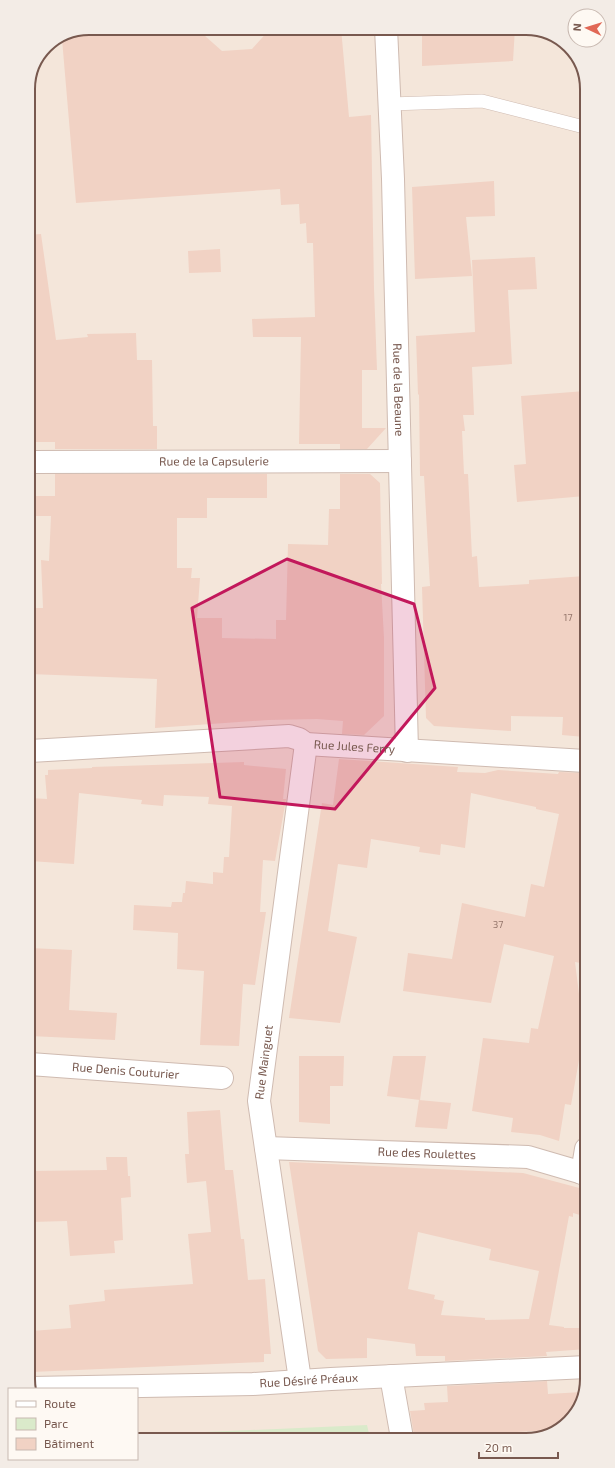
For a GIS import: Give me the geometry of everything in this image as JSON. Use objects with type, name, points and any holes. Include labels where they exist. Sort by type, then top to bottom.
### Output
[{"type":"street","name":"Rue de la Beaune","points":[[386,35],[393,179],[407,751]]},
{"type":"street","name":"Rue de la Capsulerie","points":[[35,462],[400,461]]},
{"type":"street","name":"Rue Jules Ferry","points":[[35,751],[289,736],[299,739],[306,744],[580,761]]},
{"type":"street","name":"Rue Mainguet","points":[[300,1380],[259,1101],[306,744]]},
{"type":"street","name":"Rue Denis Couturier","points":[[35,1064],[222,1078]]},
{"type":"street","name":"Rue des Roulettes","points":[[266,1148],[528,1158],[580,1173]]},
{"type":"street","name":"Rue Désiré Préaux","points":[[36,1388],[253,1384],[300,1380],[580,1367]]},
{"type":"street","points":[[391,1376],[401,1433]]},
{"type":"lane","points":[[390,104],[482,101],[580,126]]},
{"type":"highlighted area","points":[[287,559],[414,604],[435,688],[335,809],[220,797],[192,608]]},
{"type":"shaded area","points":[[82,35],[529,35],[546,39],[559,46],[569,56],[577,72],[580,90],[580,1378],[577,1396],[569,1412],[556,1424],[543,1430],[533,1433],[138,1433],[138,1388],[36,1388],[35,86],[37,75],[46,56],[62,42]]},
{"type":"green space","points":[[367,1425],[369,1433],[183,1433]]},
{"type":"building","points":[[82,35],[204,35],[222,51],[252,49],[265,35],[342,35],[349,117],[371,115],[377,370],[362,370],[362,428],[386,428],[367,449],[340,449],[340,444],[299,444],[301,337],[253,337],[252,319],[315,317],[313,243],[307,243],[306,223],[300,224],[299,204],[281,205],[280,189],[76,203],[62,42]]},
{"type":"building","points":[[422,35],[515,35],[513,61],[422,66]]},
{"type":"building","points":[[494,181],[495,216],[466,217],[472,276],[415,279],[412,187]]},
{"type":"building","points":[[35,234],[41,234],[56,340],[88,337],[87,334],[136,333],[137,360],[152,360],[153,426],[157,426],[157,449],[55,449],[55,442],[35,442]]},
{"type":"building","points":[[220,249],[221,272],[189,273],[188,251]]},
{"type":"building","points":[[535,257],[537,289],[508,290],[512,364],[472,367],[474,415],[463,415],[465,431],[462,431],[464,474],[468,474],[472,557],[477,556],[479,587],[529,584],[529,580],[580,576],[580,737],[562,735],[563,717],[511,716],[511,731],[434,726],[426,718],[422,587],[430,586],[424,476],[420,476],[419,394],[418,395],[416,336],[475,332],[472,260]]},
{"type":"building","points":[[580,391],[580,496],[517,502],[514,465],[526,464],[521,396]]},
{"type":"building","points":[[55,474],[267,474],[267,498],[207,498],[207,518],[177,518],[177,568],[192,568],[191,578],[200,578],[197,618],[222,618],[222,638],[276,639],[276,620],[286,620],[288,544],[328,545],[329,509],[340,509],[340,474],[370,474],[380,483],[381,584],[384,638],[384,716],[364,735],[342,734],[343,721],[317,719],[268,720],[155,728],[157,679],[35,674],[35,608],[43,608],[41,560],[49,561],[51,516],[35,516],[35,496],[55,496]]},
{"type":"building","points":[[339,759],[458,767],[457,772],[485,773],[498,770],[558,774],[559,772],[580,773],[580,963],[575,962],[580,1002],[580,1054],[571,1105],[565,1104],[559,1141],[540,1135],[511,1132],[513,1118],[472,1111],[483,1038],[529,1043],[531,1028],[538,1029],[554,956],[504,944],[491,1003],[403,991],[408,953],[452,959],[462,903],[525,917],[531,884],[544,887],[559,814],[536,809],[536,807],[471,793],[465,848],[441,844],[440,855],[419,852],[420,847],[371,839],[367,868],[338,864],[328,931],[357,937],[340,1023],[289,1018],[322,803],[333,805]]},
{"type":"building","points":[[244,762],[244,765],[286,769],[283,799],[286,799],[275,861],[263,860],[260,912],[266,912],[255,985],[243,984],[239,1046],[200,1045],[204,971],[177,969],[178,933],[133,930],[134,905],[171,907],[172,902],[182,902],[183,893],[185,893],[186,881],[213,884],[213,872],[223,873],[224,857],[229,857],[232,806],[208,804],[209,797],[164,795],[163,806],[141,804],[142,800],[79,793],[74,864],[35,861],[35,798],[47,799],[45,775],[48,775],[48,770],[92,767]]},
{"type":"building","points":[[35,948],[72,950],[69,1010],[117,1013],[115,1040],[35,1036]]},
{"type":"building","points":[[299,1056],[344,1056],[343,1086],[330,1086],[330,1124],[299,1122]]},
{"type":"building","points":[[393,1056],[426,1056],[420,1100],[387,1096]]},
{"type":"building","points":[[419,1100],[451,1103],[447,1129],[415,1127]]},
{"type":"building","points":[[220,1110],[225,1170],[233,1170],[241,1239],[244,1239],[248,1280],[265,1279],[271,1354],[264,1354],[264,1362],[35,1372],[35,1331],[71,1328],[69,1305],[105,1301],[104,1290],[193,1284],[188,1234],[211,1232],[206,1181],[187,1183],[185,1154],[189,1154],[187,1112]]},
{"type":"building","points":[[106,1157],[127,1157],[131,1197],[121,1198],[123,1240],[114,1241],[115,1253],[70,1256],[67,1221],[35,1222],[35,1171],[107,1170]]},
{"type":"building","points":[[289,1162],[523,1173],[580,1188],[580,1215],[573,1213],[573,1217],[569,1216],[549,1325],[564,1328],[580,1328],[580,1350],[546,1352],[547,1356],[445,1361],[445,1356],[416,1356],[415,1344],[367,1338],[367,1358],[326,1359],[318,1351]],"holes":[[[418,1232],[491,1249],[489,1260],[539,1271],[529,1319],[485,1320],[485,1318],[441,1315],[444,1301],[434,1299],[435,1295],[408,1289]]]},
{"type":"building","points":[[547,1381],[548,1394],[578,1392],[569,1412],[556,1424],[541,1431],[499,1433],[414,1433],[410,1411],[425,1410],[424,1403],[448,1402],[447,1386]]}]
